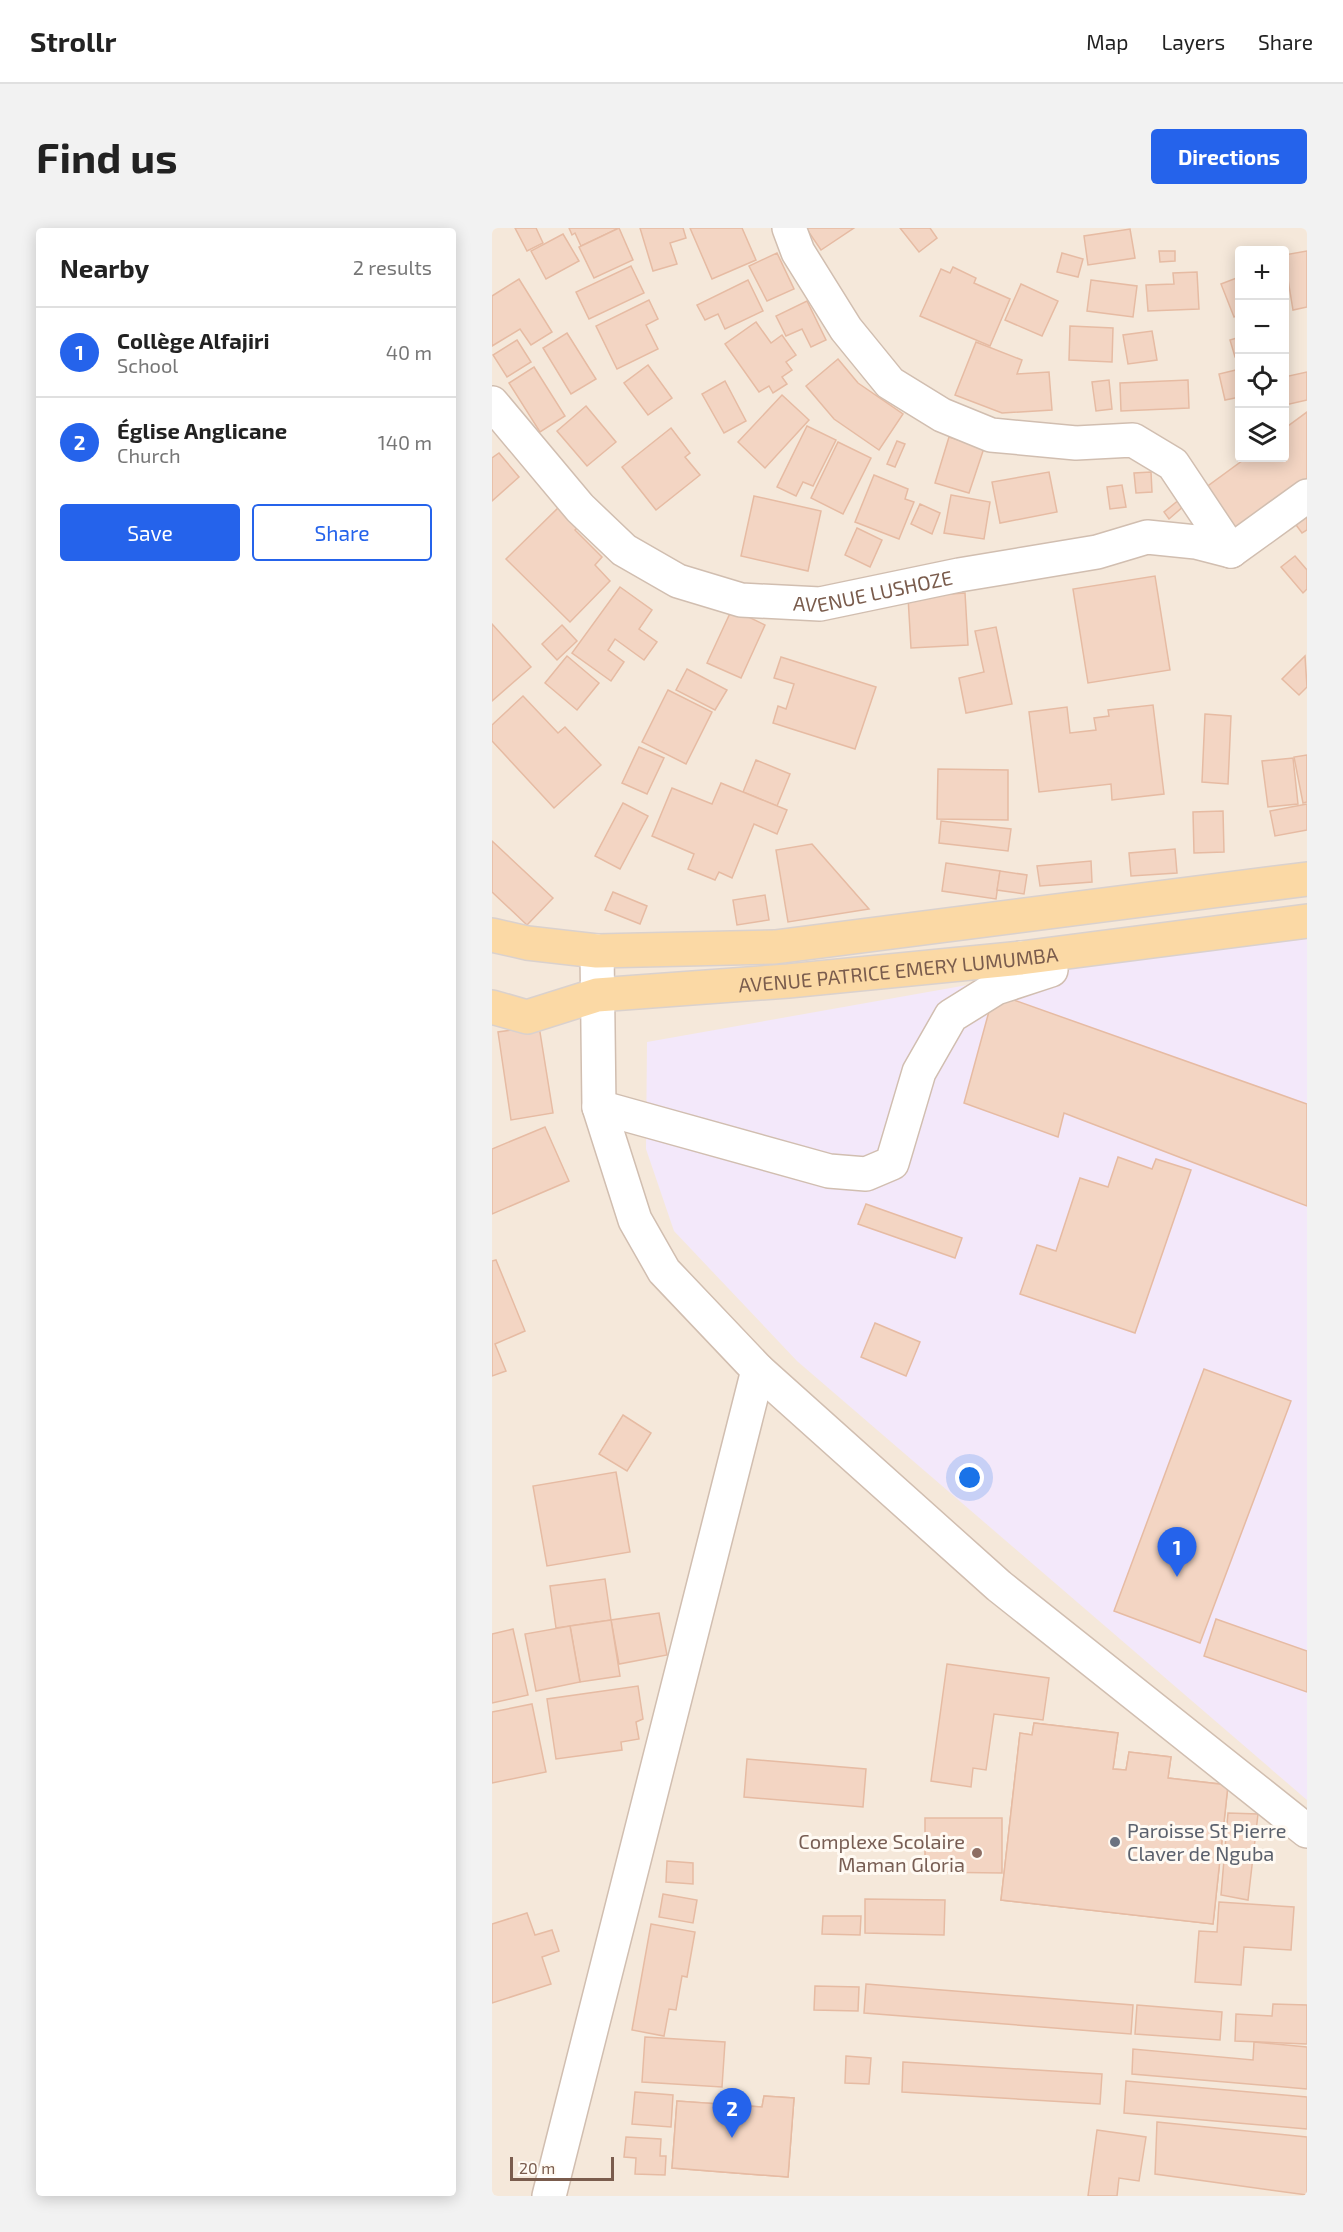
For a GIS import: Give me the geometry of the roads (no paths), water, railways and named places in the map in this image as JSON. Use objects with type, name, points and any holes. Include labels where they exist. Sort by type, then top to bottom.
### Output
[{"type":"main road","name":"AVENUE PATRICE EMERY LUMUMBA","points":[[492,935],[527,943],[597,951],[775,947],[1307,879]]},
{"type":"main road","name":"AVENUE PATRICE EMERY LUMUMBA","points":[[492,1006],[527,1017],[597,995],[788,981],[1021,957],[1307,921]]},
{"type":"street","points":[[789,228],[798,252],[846,329],[890,383],[942,415],[991,435],[1076,443],[1133,440],[1173,464],[1231,551],[1307,496]]},
{"type":"street","name":"AVENUE LUSHOZE","points":[[492,403],[580,508],[624,550],[678,581],[741,600],[820,604],[959,575],[1097,552],[1147,537],[1196,542],[1231,551]]},
{"type":"street","points":[[597,951],[599,1107],[634,1220],[664,1271],[758,1370],[999,1586],[1307,1831]]},
{"type":"street","points":[[599,1107],[830,1171],[866,1174],[892,1163],[918,1072],[951,1016],[996,988],[1051,970],[1021,957]]},
{"type":"street","points":[[549,2196],[758,1370]]},
{"type":"place","name":"Collège Alfajiri","points":[[1177,1577]]},
{"type":"place","name":"Paroisse St Pierre Claver de Nguba","points":[[1115,1842]]},
{"type":"place","name":"Complexe Scolaire Maman Gloria","points":[[977,1853]]},
{"type":"place","name":"Église Anglicane","points":[[732,2138]]}]
